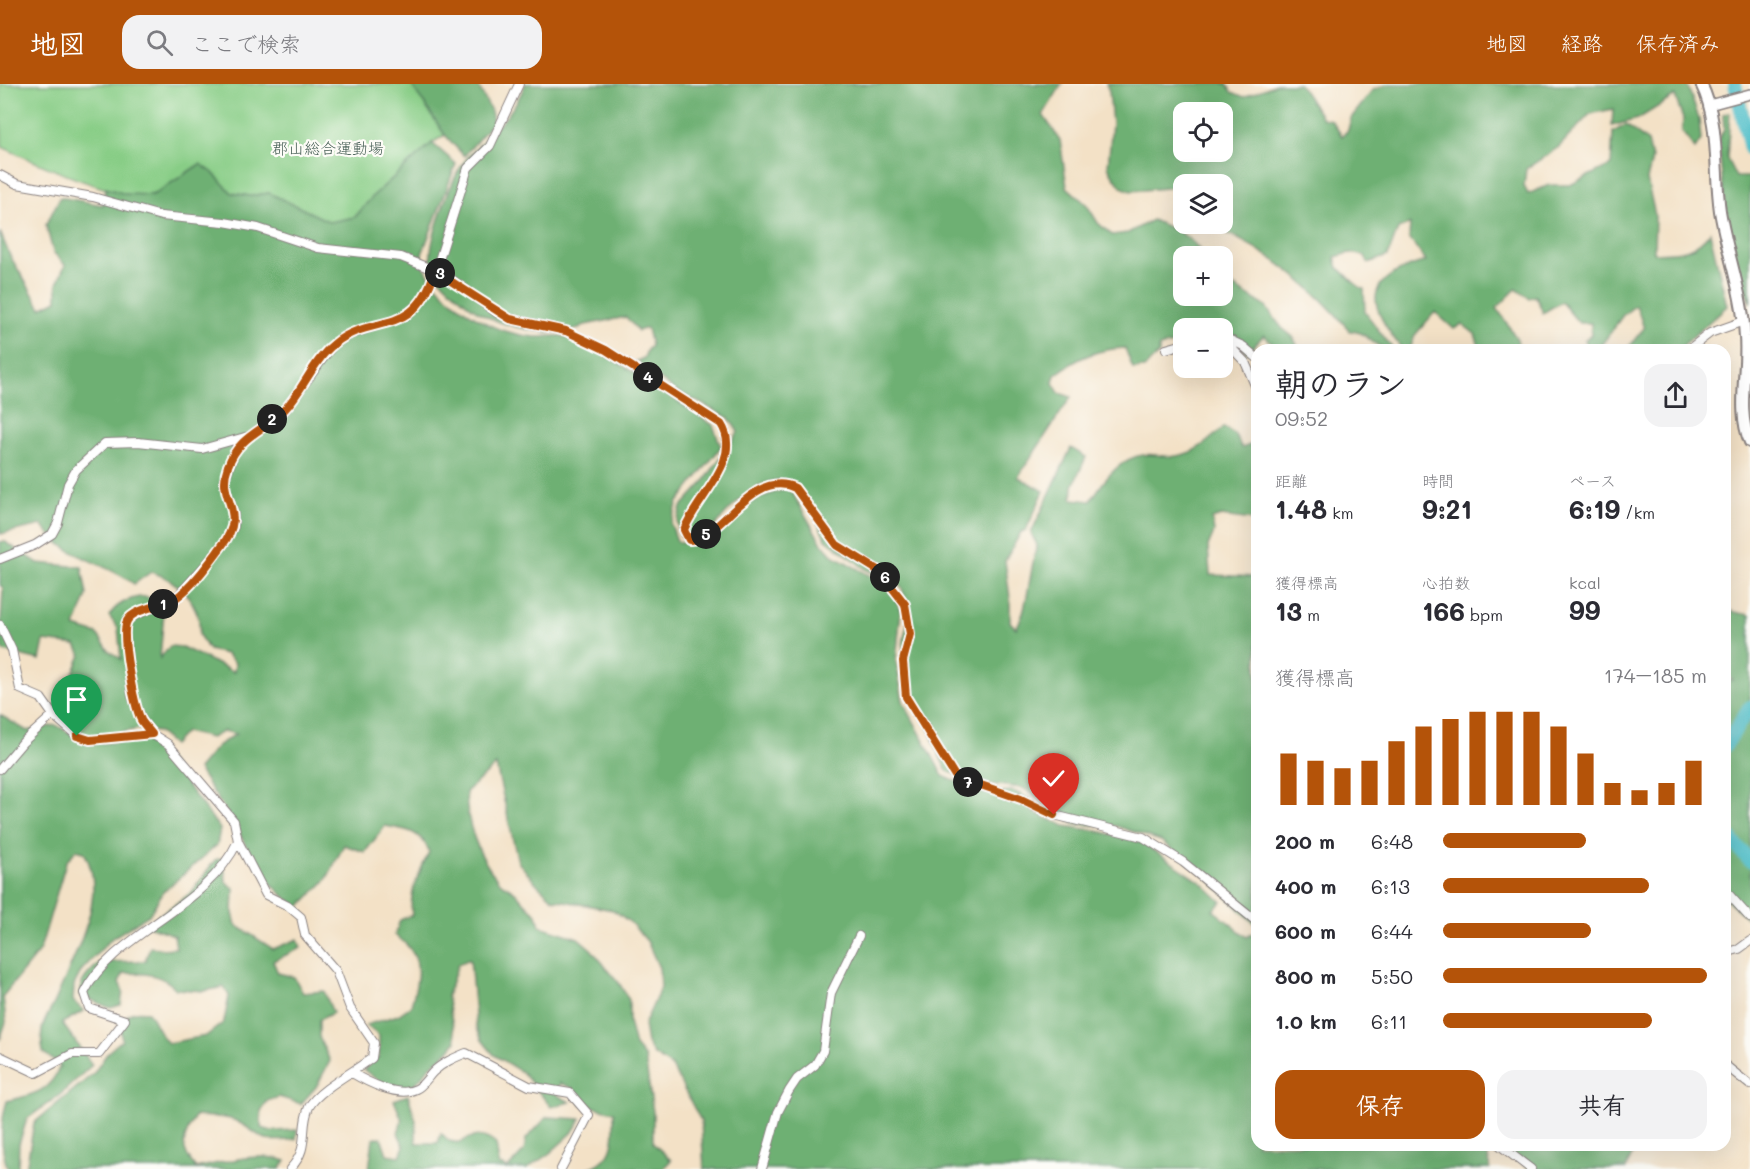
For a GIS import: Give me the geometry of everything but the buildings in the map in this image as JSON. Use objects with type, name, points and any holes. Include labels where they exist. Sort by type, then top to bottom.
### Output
[{"type":"main road","points":[[1701,84],[1713,104],[1720,208],[1748,337],[1744,424],[1750,442]]},
{"type":"street","points":[[290,1169],[301,1158],[307,1114],[316,1097],[372,1058],[374,1043],[350,1008],[336,971],[305,935],[301,917],[288,906],[266,895],[238,841],[234,821],[168,744],[152,734],[142,720],[132,696],[125,633],[127,621],[135,615],[175,599],[223,545],[234,526],[234,514],[224,482],[227,467],[237,446],[285,410],[333,345],[348,335],[404,318],[422,300],[435,271],[468,168],[489,147],[519,84]]},
{"type":"street","points":[[1713,104],[1750,94]]},
{"type":"street","points":[[0,175],[17,183],[93,197],[161,216],[258,228],[318,248],[401,257],[435,271],[510,319],[566,331],[606,350],[721,424],[726,432],[724,459],[688,518],[684,530],[689,540],[696,540],[710,531],[733,508],[760,490],[779,484],[795,488],[837,545],[879,571],[905,604],[910,634],[903,661],[906,697],[955,776],[1021,799],[1054,815],[1143,837],[1183,862],[1251,917]]},
{"type":"street","points":[[1696,344],[1710,333],[1744,321]]},
{"type":"street","points":[[1233,342],[1251,353]]},
{"type":"street","points":[[1166,349],[1173,347]]},
{"type":"street","points":[[1233,349],[1245,362],[1251,376]]},
{"type":"street","points":[[0,558],[35,545],[52,534],[58,524],[68,484],[76,470],[105,443],[138,441],[202,449],[252,435]]},
{"type":"street","points":[[0,625],[12,650],[20,689],[41,698],[53,715],[77,736],[90,740],[152,734]]},
{"type":"street","points":[[0,769],[22,742],[53,715]]},
{"type":"street","points":[[0,1056],[36,1073],[72,1054],[99,1054],[125,1020],[89,1008],[84,993],[89,983],[109,961],[199,892],[230,858],[238,841]]},
{"type":"street","points":[[1731,897],[1750,918]]},
{"type":"street","points":[[762,1169],[778,1112],[797,1079],[815,1065],[823,1051],[831,993],[859,936]]},
{"type":"street","points":[[1731,951],[1750,941]]},
{"type":"street","points":[[352,1073],[376,1087],[406,1091],[417,1089],[435,1071],[453,1058],[466,1053],[529,1086],[570,1093],[589,1115],[561,1169]]},
{"type":"street","points":[[1731,1070],[1750,1085]]},
{"type":"street","points":[[1507,1151],[1531,1169]]},
{"type":"green space","name":"郡山総合運動場","points":[[0,84],[411,84],[445,135],[432,143],[374,195],[355,217],[330,222],[269,193],[250,196],[232,193],[212,172],[200,164],[160,191],[141,196],[78,180],[2,147]]},
{"type":"green space","points":[[411,84],[477,84],[491,111],[493,122],[464,156],[445,135]]},
{"type":"green space","points":[[525,84],[1062,84],[1043,115],[1060,140],[1067,187],[1087,205],[1098,223],[1112,235],[1128,233],[1152,220],[1168,226],[1173,229],[1173,234],[1181,234],[1196,246],[1173,246],[1173,306],[1233,306],[1233,286],[1265,306],[1296,344],[1273,344],[1264,335],[1256,344],[1251,344],[1251,349],[1247,353],[1233,337],[1233,318],[1173,318],[1173,344],[1159,347],[1159,354],[1144,368],[1133,369],[1125,348],[1105,350],[1088,356],[1055,375],[1053,383],[1059,393],[1071,397],[1018,477],[1044,491],[1026,530],[1021,532],[1005,561],[1010,598],[1010,622],[1016,628],[1026,600],[1037,545],[1031,533],[1071,448],[1086,457],[1073,486],[1072,499],[1091,501],[1112,472],[1135,457],[1183,455],[1202,445],[1224,427],[1235,435],[1242,448],[1251,444],[1251,520],[1221,516],[1212,519],[1214,532],[1208,546],[1210,575],[1251,577],[1251,920],[1202,873],[1161,841],[1116,826],[1075,824],[1023,788],[980,783],[947,771],[905,671],[903,644],[911,614],[902,589],[896,581],[867,570],[826,539],[798,485],[785,480],[772,481],[759,486],[734,505],[706,537],[686,541],[679,534],[677,522],[681,507],[703,483],[738,432],[729,418],[673,389],[637,361],[644,358],[651,346],[647,328],[638,331],[626,317],[560,332],[516,327],[476,310],[442,281],[432,265],[431,256],[436,228],[447,196],[464,162],[514,107]]},
{"type":"green space","points":[[1106,84],[1227,84],[1232,92],[1244,97],[1276,84],[1299,84],[1322,118],[1331,120],[1342,136],[1348,130],[1351,118],[1373,90],[1388,84],[1687,84],[1699,119],[1701,140],[1695,149],[1682,132],[1683,119],[1675,96],[1638,119],[1612,126],[1613,109],[1590,114],[1559,147],[1526,169],[1524,186],[1528,194],[1549,185],[1570,185],[1611,165],[1613,132],[1626,125],[1648,142],[1652,159],[1647,180],[1655,215],[1654,253],[1692,248],[1710,232],[1727,306],[1685,344],[1631,344],[1644,328],[1636,305],[1623,315],[1602,344],[1586,344],[1585,340],[1591,334],[1591,323],[1579,323],[1561,302],[1543,313],[1536,296],[1529,298],[1516,289],[1497,308],[1518,344],[1478,344],[1475,334],[1462,324],[1454,329],[1435,312],[1415,335],[1412,344],[1398,344],[1381,318],[1376,294],[1381,284],[1390,276],[1426,261],[1409,238],[1410,224],[1398,229],[1388,256],[1368,263],[1365,256],[1350,253],[1335,257],[1338,268],[1364,289],[1365,312],[1389,344],[1376,344],[1362,334],[1350,331],[1306,285],[1272,259],[1229,234],[1233,234],[1233,174],[1173,174],[1173,188],[1131,191],[1121,187],[1108,166],[1112,124],[1109,91]]},
{"type":"green space","points":[[1730,112],[1727,159],[1736,177],[1750,177],[1750,303],[1734,258],[1727,225],[1718,139],[1724,130],[1723,114]]},
{"type":"green space","points":[[432,143],[456,164],[422,254],[424,266],[442,291],[469,313],[497,328],[529,336],[564,336],[591,348],[609,357],[713,425],[721,447],[678,502],[671,524],[677,541],[698,544],[706,541],[748,504],[763,496],[787,489],[793,494],[821,542],[831,554],[876,579],[892,594],[901,610],[896,661],[903,701],[943,776],[982,793],[1013,791],[1031,799],[1033,812],[1065,826],[1098,831],[1141,842],[1201,882],[1222,902],[1213,910],[1247,937],[1251,934],[1251,1151],[1487,1151],[1490,1169],[704,1169],[701,1121],[672,1067],[653,1054],[647,1043],[644,1025],[661,987],[659,968],[647,941],[631,923],[613,910],[553,899],[518,862],[496,765],[466,792],[468,815],[479,850],[498,880],[515,892],[537,914],[540,926],[578,938],[591,949],[619,983],[629,1000],[629,1022],[635,1046],[645,1058],[653,1112],[653,1143],[671,1160],[663,1169],[586,1169],[596,1165],[608,1155],[613,1140],[614,1112],[582,1104],[572,1088],[560,1083],[557,1095],[570,1102],[551,1107],[523,1073],[494,1055],[482,1040],[476,1027],[470,959],[458,964],[447,996],[456,1041],[447,1053],[416,1083],[407,1087],[387,1085],[364,1070],[379,1056],[379,1036],[366,1025],[398,1015],[411,1006],[414,995],[417,975],[415,959],[405,943],[395,935],[400,920],[412,915],[413,890],[429,852],[422,840],[412,832],[385,826],[365,852],[344,845],[326,880],[299,907],[278,891],[262,872],[198,769],[217,746],[236,734],[224,731],[211,738],[185,732],[173,745],[158,732],[138,729],[100,737],[82,737],[55,715],[81,655],[76,645],[44,641],[40,660],[3,651],[0,640],[3,588],[0,585],[0,542],[4,541],[38,563],[82,567],[87,595],[75,627],[97,634],[109,651],[121,659],[118,628],[109,616],[123,603],[143,597],[155,601],[164,612],[160,658],[170,646],[182,647],[234,672],[235,663],[226,654],[209,650],[199,635],[199,624],[193,604],[187,595],[171,581],[151,572],[134,584],[62,546],[42,525],[0,534],[0,232],[10,256],[41,308],[57,300],[57,284],[65,265],[53,252],[46,225],[60,197],[103,205],[106,188],[126,194],[153,195],[200,164],[212,172],[232,193],[250,196],[269,193],[330,222],[355,217],[374,195]]},
{"type":"green space","points":[[1731,611],[1750,615],[1750,921],[1731,904],[1731,680],[1733,680],[1731,678]]},
{"type":"green space","points":[[0,715],[27,731],[56,725],[89,744],[145,740],[160,749],[220,829],[217,845],[163,892],[149,915],[112,938],[82,970],[74,985],[73,1001],[84,1011],[62,1023],[92,1065],[61,1094],[27,1119],[19,1144],[18,1169],[8,1169],[3,1153],[3,1118],[7,1101],[40,1091],[51,1082],[60,1066],[43,1052],[43,1027],[81,941],[92,904],[93,886],[91,868],[84,852],[76,850],[66,862],[40,950],[3,996],[6,1022],[0,1040]]},
{"type":"green space","points":[[223,858],[226,882],[234,888],[233,913],[236,925],[273,949],[298,939],[301,948],[273,961],[278,973],[294,977],[303,993],[324,991],[333,1013],[319,1020],[319,1037],[330,1061],[316,1087],[301,1104],[279,1097],[267,1101],[261,1111],[261,1128],[272,1131],[297,1130],[296,1139],[274,1141],[261,1137],[234,1120],[195,1116],[185,1137],[185,1148],[190,1161],[196,1168],[253,1157],[286,1161],[280,1169],[26,1169],[34,1123],[94,1073],[108,1052],[122,1040],[120,1026],[128,1015],[138,1011],[148,1012],[168,1043],[206,1036],[224,1022],[229,996],[224,987],[204,991],[176,989],[159,977],[124,973],[119,982],[123,991],[121,1005],[110,1008],[80,995],[81,985],[100,962],[145,961],[150,947],[176,948],[174,935],[145,925],[192,892],[215,860]]},
{"type":"green space","points":[[408,1095],[416,1121],[416,1143],[438,1143],[441,1133],[449,1141],[460,1143],[474,1137],[487,1138],[496,1144],[499,1165],[508,1168],[524,1151],[526,1139],[547,1117],[581,1119],[572,1133],[550,1153],[527,1169],[369,1169],[373,1139],[381,1137],[387,1154],[400,1156],[404,1146],[398,1133],[402,1120],[394,1100]]},
{"type":"green space","points":[[1506,1151],[1634,1151],[1626,1169],[1529,1169]]},
{"type":"waterway","points":[[1735,84],[1750,149]]},
{"type":"waterway","points":[[1731,737],[1750,707]]},
{"type":"waterway","points":[[1731,840],[1750,861]]},
{"type":"route","points":[[77,736],[90,740],[120,739],[145,733],[152,734],[142,720],[132,696],[125,633],[127,621],[135,615],[175,599],[223,545],[234,526],[234,514],[224,482],[227,467],[237,446],[285,410],[333,345],[348,335],[404,318],[422,300],[435,271],[446,275],[470,291],[497,313],[510,319],[566,331],[606,350],[721,424],[726,432],[727,446],[724,459],[688,518],[684,530],[689,540],[696,540],[710,531],[733,508],[760,490],[779,484],[787,484],[795,488],[837,545],[868,562],[879,571],[893,585],[905,604],[910,634],[903,661],[902,679],[906,697],[955,776],[1021,799],[1054,815]]}]
